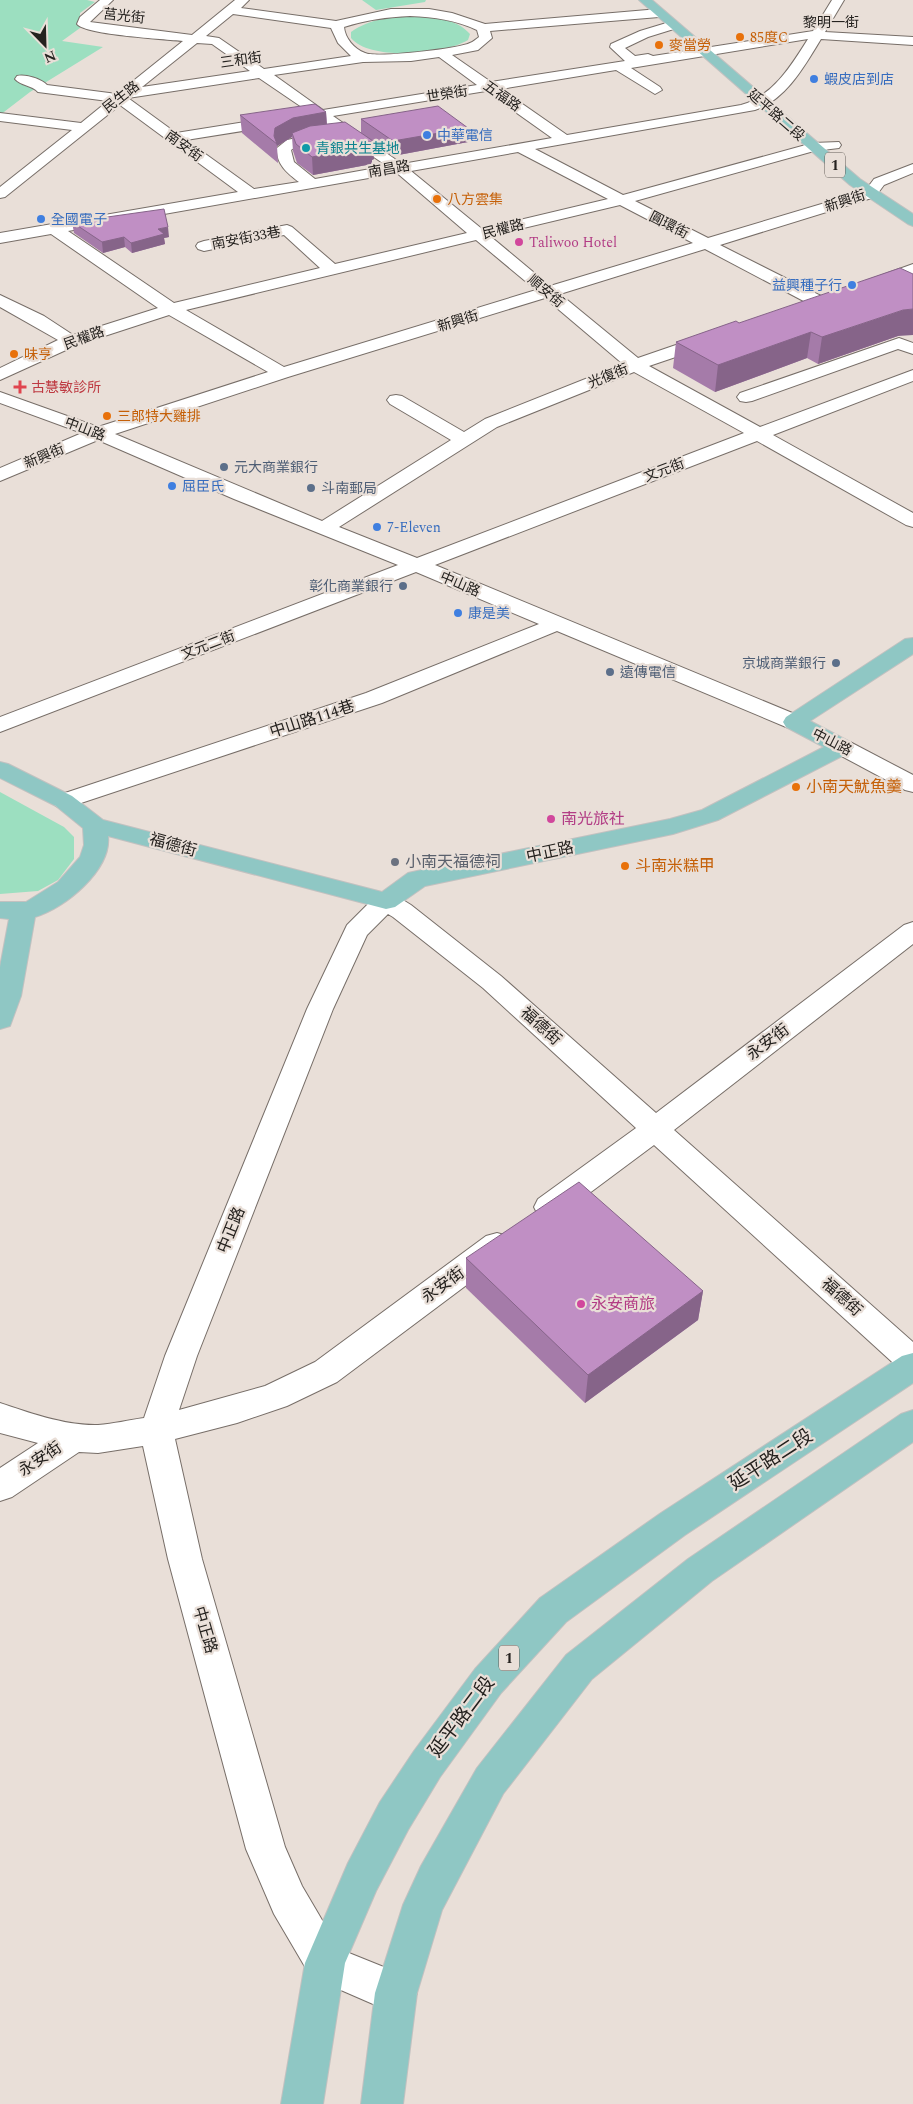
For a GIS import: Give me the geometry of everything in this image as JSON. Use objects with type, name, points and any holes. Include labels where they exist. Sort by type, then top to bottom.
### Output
[{"type":"main road","name":"延平路二段","points":[[645,0],[813,147],[913,205]]},
{"type":"main road","points":[[664,0],[692,24]]},
{"type":"main road","points":[[706,36],[738,62]]},
{"type":"main road","name":"延平路二段","points":[[771,90],[788,105]]},
{"type":"main road","name":"延平路二段","points":[[816,130],[838,148]]},
{"type":"main road","name":"延平路二段","points":[[874,184],[913,221]]},
{"type":"main road","points":[[794,722],[913,644]]},
{"type":"main road","name":"中山路","points":[[794,722],[842,747]]},
{"type":"main road","name":"中正路","points":[[386,901],[417,879],[673,826],[710,815],[842,747]]},
{"type":"main road","name":"福德街","points":[[0,769],[64,801],[95,825],[386,901]]},
{"type":"main road","points":[[0,1020],[8,996],[12,911],[43,905],[60,893],[89,864],[96,846],[95,825]]},
{"type":"main road","name":"延平路二段","points":[[302,2104],[325,1963],[362,1877],[394,1816],[427,1764],[488,1681],[553,1610],[673,1524],[913,1366]]},
{"type":"main road","points":[[382,2104],[396,1993],[423,1905],[490,1781],[579,1667],[700,1570],[913,1424]]},
{"type":"street","name":"莒光街","points":[[107,0],[84,20],[83,24],[95,28],[196,38]]},
{"type":"street","name":"民生路","points":[[0,194],[243,0]]},
{"type":"street","name":"南昌路","points":[[0,238],[249,193],[742,109],[762,102],[817,34],[838,0]]},
{"type":"street","points":[[230,10],[337,25],[357,18],[433,6],[483,28],[659,13]]},
{"type":"street","points":[[337,25],[337,33],[345,45],[363,58]]},
{"type":"street","points":[[673,25],[644,34],[616,47],[632,60],[702,51]]},
{"type":"street","name":"三和街","points":[[122,96],[363,58],[411,57],[473,47],[486,38],[483,28]]},
{"type":"street","name":"黎明一街","points":[[720,48],[817,34],[913,41]]},
{"type":"street","name":"順安街","points":[[196,38],[215,42],[398,168],[636,365],[913,521]]},
{"type":"street","name":"世榮街","points":[[173,138],[720,48]]},
{"type":"street","name":"五福路","points":[[441,53],[563,140]]},
{"type":"street","points":[[619,66],[655,90]]},
{"type":"street","points":[[22,79],[39,85],[43,89],[122,96]]},
{"type":"street","name":"南安街","points":[[122,96],[173,138],[249,193]]},
{"type":"street","points":[[0,117],[82,128]]},
{"type":"street","points":[[311,183],[288,166],[283,155],[284,148],[292,142],[349,133]]},
{"type":"street","name":"圓環街","points":[[519,147],[819,302]]},
{"type":"street","name":"民權路","points":[[0,375],[70,341],[171,309],[621,200],[813,147],[838,148]]},
{"type":"street","name":"新興街","points":[[0,474],[98,433],[282,373],[548,294],[706,244],[874,184],[913,168]]},
{"type":"street","points":[[53,228],[171,309],[282,373]]},
{"type":"street","name":"南安街33巷","points":[[204,246],[287,230],[332,270]]},
{"type":"street","points":[[857,289],[913,269]]},
{"type":"street","points":[[801,308],[838,295]]},
{"type":"street","points":[[0,300],[38,320],[70,341]]},
{"type":"street","name":"光復街","points":[[324,528],[491,423],[636,365],[727,334]]},
{"type":"street","points":[[746,397],[899,342],[913,349]]},
{"type":"street","points":[[808,374],[854,398]]},
{"type":"street","name":"文元街","points":[[416,565],[913,375]]},
{"type":"street","name":"中山路","points":[[0,396],[98,433],[241,495],[416,565],[794,722]]},
{"type":"street","points":[[396,400],[464,440]]},
{"type":"street","name":"文元二街","points":[[0,725],[416,565]]},
{"type":"street","name":"中山路114巷","points":[[64,801],[374,698],[556,624]]},
{"type":"street","name":"中山路","points":[[842,747],[913,785]]},
{"type":"street","name":"福德街","points":[[386,901],[402,911],[492,982],[913,1362]]},
{"type":"street","name":"中正路","points":[[325,1963],[288,1900],[266,1849],[185,1560],[156,1430],[181,1356],[320,1009],[356,931],[386,901]]},
{"type":"street","name":"永安街","points":[[0,1486],[74,1437],[98,1439],[156,1430],[237,1409],[275,1396],[326,1372],[655,1129],[913,931]]},
{"type":"street","points":[[0,1417],[10,1422],[74,1437]]},
{"type":"street","points":[[325,1963],[396,1993]]},
{"type":"green space","points":[[0,0],[87,0],[95,2],[80,13],[80,28],[62,41],[103,47],[30,92],[0,115]]},
{"type":"green space","points":[[362,0],[426,0],[425,2],[376,10]]},
{"type":"green space","points":[[415,16],[452,22],[470,34],[468,40],[457,45],[425,52],[390,53],[360,45],[351,38],[351,32],[374,21]]},
{"type":"green space","points":[[0,792],[64,827],[74,837],[74,859],[58,880],[38,891],[0,894]]},
{"type":"building","points":[[315,104],[326,112],[293,118],[275,128],[274,136],[277,144],[240,115]]},
{"type":"building","points":[[438,106],[468,128],[393,141],[361,119]]},
{"type":"building","points":[[345,122],[373,141],[367,142],[372,146],[312,157],[296,144],[292,133],[310,126]]},
{"type":"building","points":[[164,209],[168,227],[158,229],[164,234],[131,243],[124,237],[102,242],[72,222]]},
{"type":"building","points":[[900,268],[913,274],[913,309],[903,310],[822,337],[811,332],[718,365],[676,342],[736,321],[739,323]]},
{"type":"building","name":"永安商旅","points":[[579,1182],[703,1291],[588,1375],[466,1258]]},
{"type":"place","name":"85度C","points":[[740,37]]},
{"type":"place","name":"麥當勞","points":[[659,45]]},
{"type":"place","name":"蝦皮店到店","points":[[814,79]]},
{"type":"place","name":"中華電信","points":[[427,135]]},
{"type":"place","name":"青銀共生基地","points":[[306,148]]},
{"type":"place","name":"八方雲集","points":[[437,199]]},
{"type":"place","name":"全國電子","points":[[41,219]]},
{"type":"place","name":"Taliwoo Hotel","points":[[519,242]]},
{"type":"place","name":"益興種子行","points":[[852,285]]},
{"type":"place","name":"味亨","points":[[14,354]]},
{"type":"place","name":"古慧敏診所","points":[[20,387]]},
{"type":"place","name":"三郎特大雞排","points":[[107,416]]},
{"type":"place","name":"元大商業銀行","points":[[224,467]]},
{"type":"place","name":"屈臣氏","points":[[172,486]]},
{"type":"place","name":"斗南郵局","points":[[311,488]]},
{"type":"place","name":"7-Eleven","points":[[377,527]]},
{"type":"place","name":"彰化商業銀行","points":[[403,586]]},
{"type":"place","name":"康是美","points":[[458,613]]},
{"type":"place","name":"京城商業銀行","points":[[836,663]]},
{"type":"place","name":"遠傳電信","points":[[610,672]]},
{"type":"place","name":"小南天魷魚羹","points":[[796,787]]},
{"type":"place","name":"南光旅社","points":[[551,819]]},
{"type":"place","name":"小南天福德祠","points":[[395,862]]},
{"type":"place","name":"斗南米糕甲","points":[[625,866]]},
{"type":"place","name":"永安商旅","points":[[581,1304]]}]
